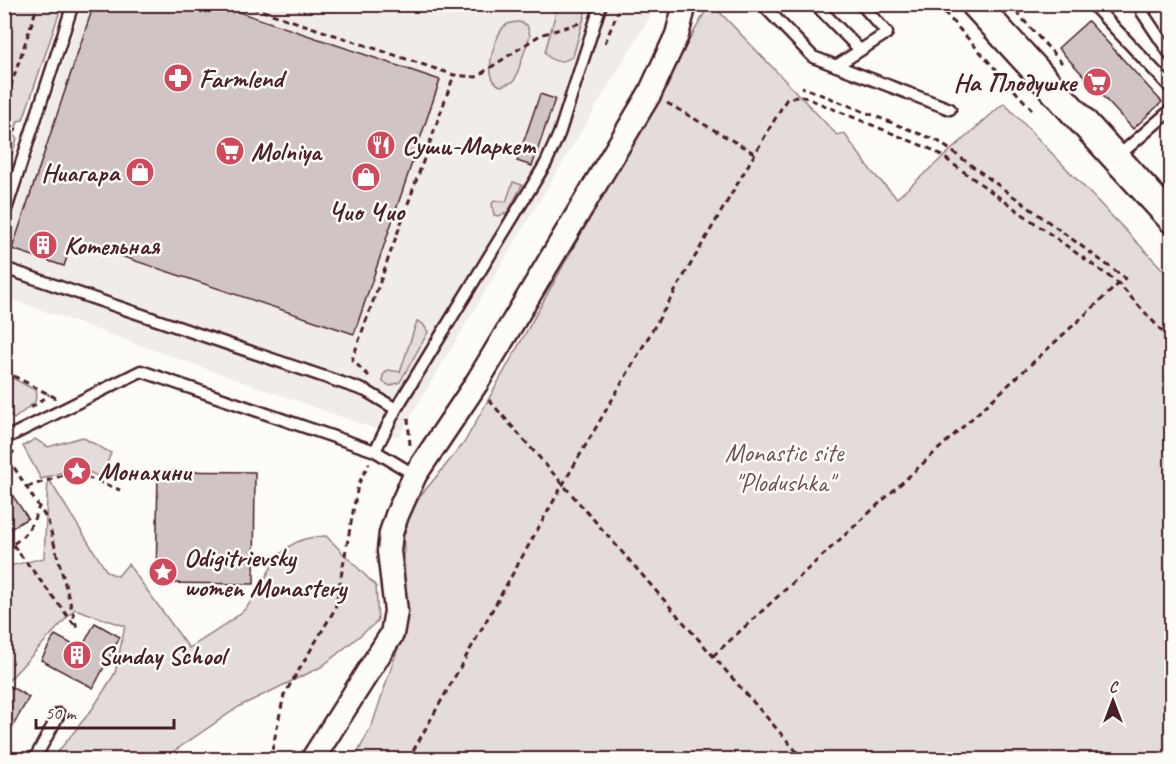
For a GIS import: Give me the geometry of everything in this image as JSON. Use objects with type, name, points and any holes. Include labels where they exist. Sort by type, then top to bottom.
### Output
[{"type":"street","points":[[312,759],[392,634],[396,611],[389,551],[391,533],[415,476],[476,384],[650,93],[678,35],[685,4]]},
{"type":"street","points":[[975,4],[1172,219]]},
{"type":"lane","points":[[4,216],[73,4]]},
{"type":"lane","points":[[375,451],[396,409],[546,163],[559,134],[601,4]]},
{"type":"lane","points":[[762,4],[813,57],[950,109]]},
{"type":"lane","points":[[815,4],[860,50]]},
{"type":"lane","points":[[836,66],[887,33],[861,4]]},
{"type":"lane","points":[[1092,4],[1172,89]]},
{"type":"lane","points":[[1150,4],[1142,12],[1172,57]]},
{"type":"lane","points":[[1116,158],[1172,109]]},
{"type":"lane","points":[[4,268],[366,391],[396,409]]},
{"type":"lane","points":[[4,439],[74,406],[141,370],[375,451],[415,476]]},
{"type":"lane","points":[[34,759],[59,714]]},
{"type":"path","points":[[4,107],[38,4]]},
{"type":"path","points":[[242,4],[454,75],[476,77],[540,35],[618,11],[620,4]]},
{"type":"path","points":[[937,4],[1034,112]]},
{"type":"path","points":[[371,378],[352,360],[454,75]]},
{"type":"path","points":[[713,656],[1125,278],[938,141],[802,87]]},
{"type":"path","points":[[650,93],[754,153]]},
{"type":"path","points":[[408,759],[562,486],[786,100],[800,95],[935,151],[1118,283],[1172,342]]},
{"type":"path","points":[[4,371],[74,406]]},
{"type":"path","points":[[476,384],[562,486],[804,759]]},
{"type":"path","points":[[13,545],[77,628],[48,521],[8,458],[15,449]]},
{"type":"path","points":[[270,759],[284,695],[335,609],[358,485],[375,451]]},
{"type":"path","points":[[27,487],[73,472],[120,490]]},
{"type":"path","points":[[4,548],[13,545],[33,526],[39,506]]},
{"type":"path","points":[[4,622],[7,638]]},
{"type":"shaded area","points":[[82,5],[657,5],[398,437],[5,297],[5,242]]},
{"type":"green space","points":[[4,5],[62,5],[23,120],[18,121],[14,135],[17,139],[5,177]]},
{"type":"green space","points":[[558,5],[582,5],[585,14],[573,56],[561,61],[550,58],[545,52]]},
{"type":"green space","name":"Monastic site \"Plodushka\"","points":[[709,5],[713,5],[837,135],[844,133],[872,172],[897,198],[1004,103],[1171,278],[1171,759],[354,760],[372,725],[406,624],[403,517],[464,443]]},
{"type":"green space","points":[[519,22],[527,25],[530,35],[516,77],[513,82],[501,86],[492,76],[493,51],[504,27],[509,23]]},
{"type":"green space","points":[[513,182],[522,185],[508,212],[499,216],[494,215],[492,204],[495,200],[506,202]]},
{"type":"green space","points":[[417,321],[423,324],[428,332],[400,382],[390,386],[383,382],[383,375],[388,370],[400,372]]},
{"type":"green space","points":[[5,374],[37,391],[35,402],[14,419],[5,410]]},
{"type":"green space","points":[[82,437],[111,453],[101,478],[79,467],[41,479],[23,446],[35,439],[48,447]]},
{"type":"green space","points":[[48,478],[107,572],[118,576],[128,564],[189,648],[241,613],[284,551],[294,543],[308,538],[326,536],[376,586],[378,621],[321,667],[240,706],[173,752],[172,759],[55,759],[57,753],[93,708],[115,673],[125,626],[75,609],[8,681],[4,671],[5,567],[44,558]]},
{"type":"building","name":"Molniya","points":[[94,4],[215,4],[440,80],[354,334],[73,240],[64,266],[12,249]]},
{"type":"building","points":[[1088,21],[1162,102],[1133,129],[1058,48]]},
{"type":"building","points":[[540,94],[555,99],[532,166],[517,161]]},
{"type":"building","points":[[158,471],[255,472],[254,584],[156,583]]},
{"type":"building","points":[[4,483],[28,518],[4,533]]},
{"type":"building","name":"Sunday School","points":[[95,623],[120,637],[93,688],[41,660],[55,635],[81,649]]},
{"type":"building","points":[[4,683],[29,697],[4,742]]},
{"type":"place","name":"Farmlend","points":[[178,78]]},
{"type":"place","name":"На Плодушке","points":[[1097,82]]},
{"type":"place","name":"Суши-Маркет","points":[[381,145]]},
{"type":"place","name":"Molniya","points":[[230,151]]},
{"type":"place","name":"Ниагара","points":[[140,172]]},
{"type":"place","name":"Чио Чио","points":[[366,177]]},
{"type":"place","name":"Котельная","points":[[43,245]]},
{"type":"place","name":"Монахини","points":[[77,471]]},
{"type":"place","name":"Odigitrievsky women Monastery","points":[[163,572]]},
{"type":"place","name":"Sunday School","points":[[77,655]]}]
